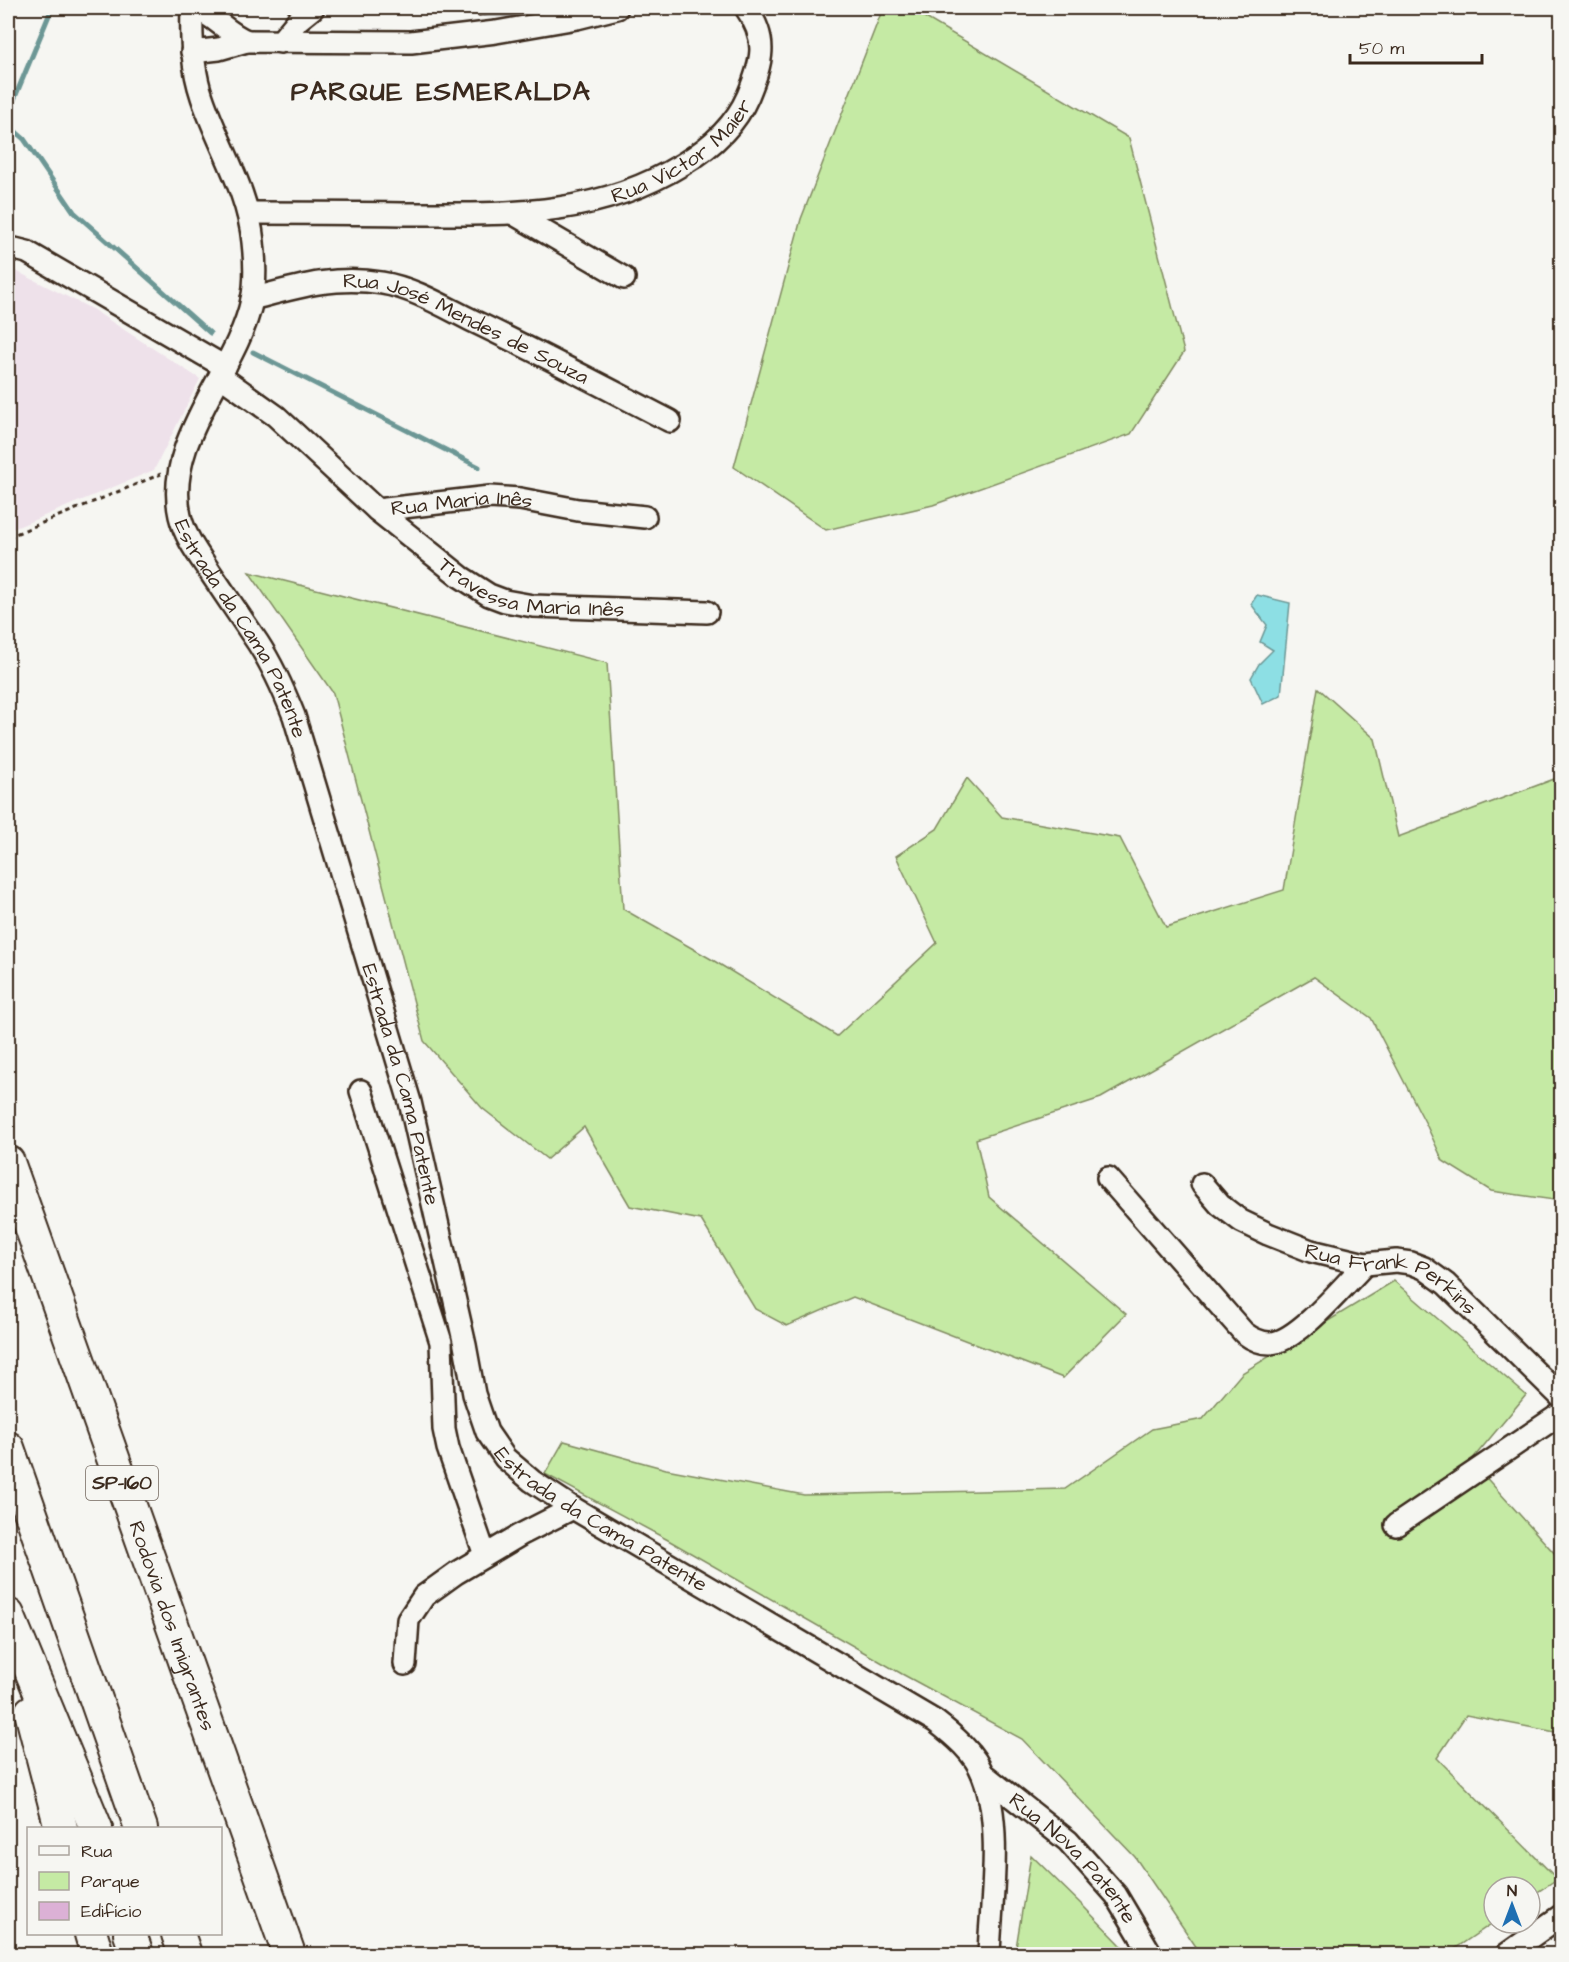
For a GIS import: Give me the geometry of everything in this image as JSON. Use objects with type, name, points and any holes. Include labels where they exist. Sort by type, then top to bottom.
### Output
[{"type":"highway","name":"Rodovia dos Imigrantes","points":[[8,1162],[237,1804],[288,1954]]},
{"type":"highway","points":[[8,1448],[141,1827]]},
{"type":"highway","points":[[8,1615],[61,1827]]},
{"type":"highway","points":[[8,1615],[96,1827]]},
{"type":"highway","points":[[237,1804],[280,1883],[310,1954]]},
{"type":"highway","points":[[91,1935],[97,1954]]},
{"type":"highway","points":[[130,1935],[137,1954]]},
{"type":"highway","points":[[178,1935],[185,1954]]},
{"type":"street","points":[[192,8],[214,18],[234,36],[247,41]]},
{"type":"street","name":"Estrada da Cama Patente","points":[[192,8],[194,70],[201,96],[248,213],[255,267],[252,299],[243,329],[188,442],[180,474],[179,504],[185,531],[269,661],[294,716],[410,1102],[463,1335],[474,1394],[487,1432],[505,1458],[532,1481],[573,1508],[935,1720],[959,1740],[983,1774],[993,1812],[988,1954]]},
{"type":"street","points":[[280,42],[298,20],[313,8]]},
{"type":"street","points":[[192,52],[219,49],[247,41],[411,42],[496,32],[577,18],[617,8]]},
{"type":"street","name":"Rua Victor Maier","points":[[248,213],[514,214],[565,207],[612,197],[657,180],[702,152],[728,128],[745,103],[759,70],[762,54],[760,35],[755,21],[746,8]]},
{"type":"street","points":[[514,214],[624,278]]},
{"type":"street","name":"Rua Maria Inês","points":[[8,249],[27,252],[223,372],[276,416],[377,510],[490,497],[520,499],[578,510],[645,517]]},
{"type":"street","name":"Rua José Mendes de Souza","points":[[252,299],[311,283],[345,280],[383,283],[416,293],[670,421]]},
{"type":"street","name":"Travessa Maria Inês","points":[[377,510],[461,577],[489,595],[505,601],[533,606],[707,612]]},
{"type":"street","points":[[361,1091],[441,1342],[444,1430],[448,1448],[485,1555]]},
{"type":"street","points":[[1108,1178],[1244,1334],[1256,1341],[1269,1343],[1282,1341],[1297,1333],[1365,1264]]},
{"type":"street","name":"Rua Frank Perkins","points":[[1202,1184],[1220,1205],[1241,1221],[1311,1251],[1365,1264],[1396,1261],[1424,1268],[1446,1284],[1562,1398]]},
{"type":"street","points":[[1396,1525],[1562,1413]]},
{"type":"street","points":[[405,1664],[408,1620],[424,1596],[485,1555],[573,1508]]},
{"type":"street","name":"Rua Nova Patente","points":[[983,1774],[1068,1841],[1116,1895],[1151,1954]]},
{"type":"street","points":[[1507,1954],[1562,1915]]},
{"type":"path","points":[[8,537],[164,473],[180,474]]},
{"type":"shaded area","points":[[8,267],[92,309],[200,379],[154,470],[8,531]]},
{"type":"green space","points":[[883,8],[909,8],[1129,138],[1184,352],[1131,434],[933,505],[826,530],[734,467],[801,219]]},
{"type":"green space","points":[[249,572],[607,663],[623,909],[711,959],[837,1036],[937,943],[896,856],[937,829],[967,778],[1002,817],[1120,838],[1166,927],[1284,890],[1318,688],[1375,739],[1398,837],[1557,778],[1562,785],[1561,1201],[1491,1191],[1443,1161],[1371,1018],[1314,977],[1101,1098],[976,1139],[989,1197],[1126,1314],[1063,1378],[853,1297],[787,1326],[755,1309],[701,1220],[630,1206],[584,1127],[547,1159],[482,1108],[424,1041],[333,693]]},
{"type":"green space","points":[[1394,1281],[1526,1395],[1471,1461],[1557,1556],[1561,1557],[1561,1733],[1466,1715],[1437,1758],[1557,1879],[1542,1889],[1542,1875],[1482,1875],[1482,1930],[1447,1954],[1201,1954],[1135,1857],[1022,1739],[902,1674],[668,1540],[545,1474],[564,1441],[666,1469],[804,1495],[1065,1489],[1152,1429],[1203,1419],[1242,1373]]},
{"type":"green space","points":[[1031,1855],[1121,1945],[1127,1954],[1015,1954]]},
{"type":"water","points":[[1257,595],[1290,603],[1281,695],[1263,704],[1251,678],[1259,664],[1273,650],[1260,642],[1267,625],[1251,604]]},
{"type":"building","points":[[477,8],[518,8],[520,9],[479,16]]},
{"type":"waterway","points":[[8,114],[52,8]]},
{"type":"waterway","points":[[8,125],[24,139],[74,212],[210,333]]},
{"type":"waterway","points":[[253,352],[479,467]]},
{"type":"district","name":"PARQUE ESMERALDA","points":[[441,92]]}]
